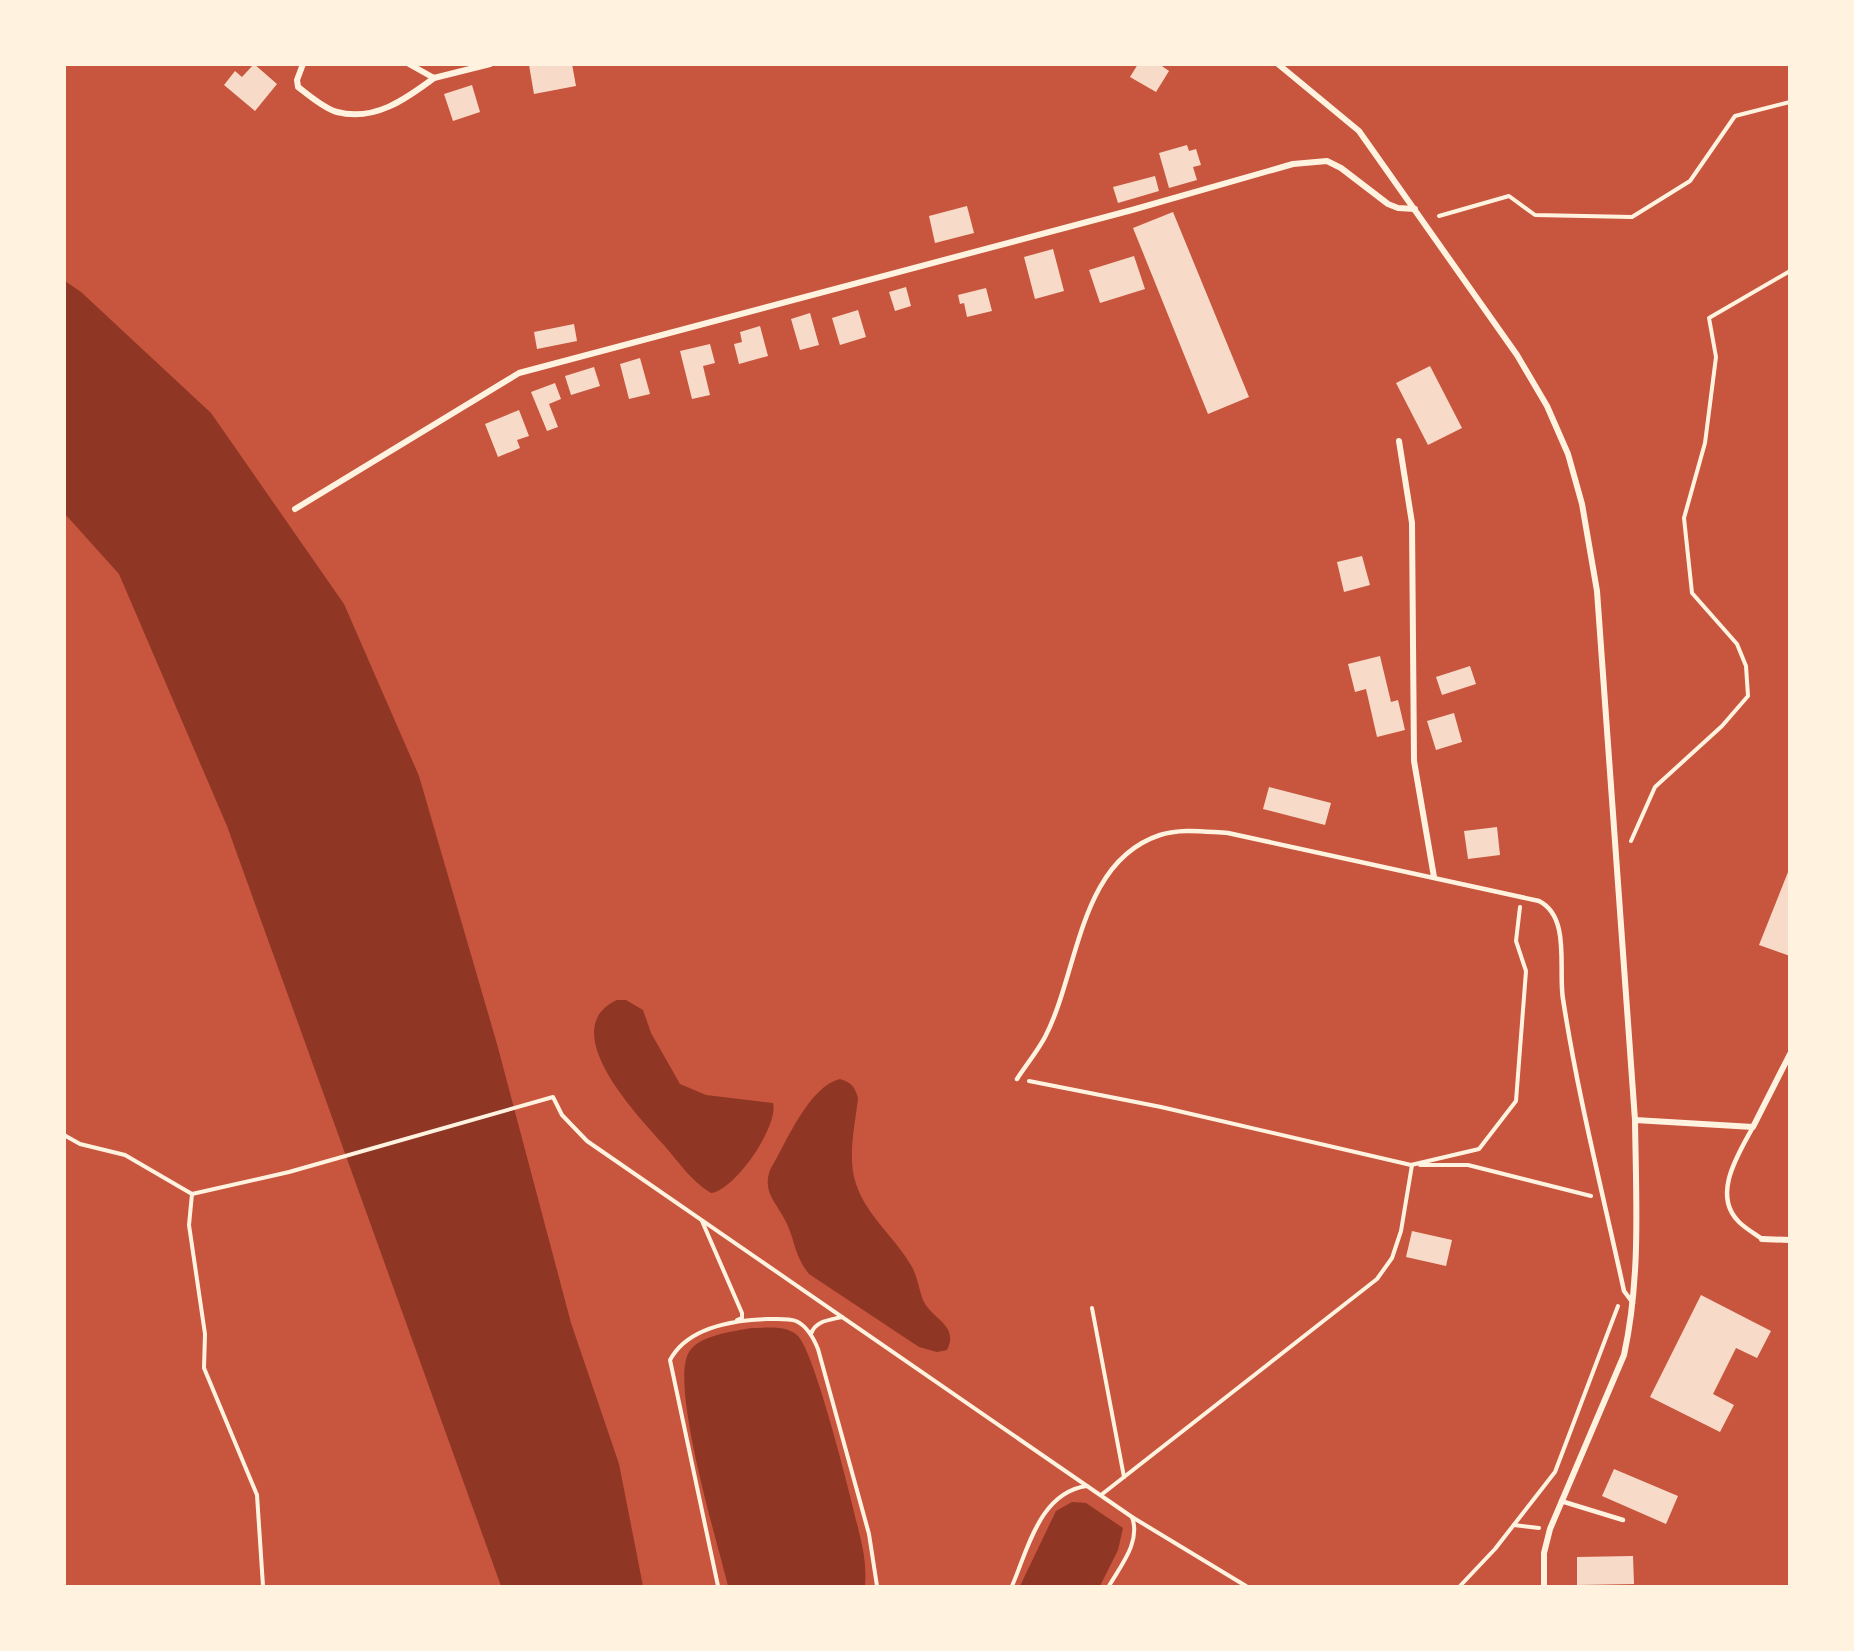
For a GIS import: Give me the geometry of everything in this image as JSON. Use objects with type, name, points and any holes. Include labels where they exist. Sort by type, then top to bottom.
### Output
[{"type":"street","points":[[303,64],[297,80],[298,87],[337,112],[369,113],[400,103],[434,78],[490,64]]},
{"type":"street","points":[[410,64],[434,78]]},
{"type":"street","points":[[1278,64],[1359,131],[1516,355],[1547,406],[1568,454],[1582,504],[1597,591],[1635,1120],[1636,1267],[1633,1303],[1624,1355],[1550,1529],[1544,1553],[1544,1587]]},
{"type":"street","points":[[295,509],[519,373],[1132,210],[1293,164],[1328,161],[1341,168],[1388,204],[1398,208],[1415,209]]},
{"type":"street","points":[[1399,441],[1412,523],[1414,761],[1434,877]]},
{"type":"street","points":[[1635,1120],[1753,1127],[1790,1054]]},
{"type":"street","points":[[1762,1239],[1790,1240]]},
{"type":"lane","points":[[1017,1079],[1045,1036],[1091,904],[1123,855],[1160,835],[1187,831],[1228,833],[1434,877],[1544,904],[1555,915],[1559,927],[1563,997],[1624,1291],[1633,1303]]},
{"type":"lane","points":[[1753,1127],[1731,1168],[1727,1196],[1737,1221],[1762,1239]]},
{"type":"lane","points":[[1561,1501],[1623,1520]]},
{"type":"path","points":[[1439,216],[1509,196],[1535,215],[1632,217],[1690,181],[1735,116],[1790,102]]},
{"type":"path","points":[[1631,841],[1655,787],[1722,726],[1748,696],[1746,666],[1737,644],[1692,593],[1684,518],[1705,443],[1708,422],[1716,357],[1709,318],[1790,271]]},
{"type":"path","points":[[1411,1165],[1479,1149],[1516,1101],[1526,971],[1516,941],[1521,897]]},
{"type":"path","points":[[1017,1079],[1161,1107],[1411,1165],[1468,1165],[1604,1200]]},
{"type":"path","points":[[64,1136],[80,1144],[125,1155],[192,1194],[289,1172],[553,1097],[562,1115],[587,1141],[1132,1516],[1246,1587]]},
{"type":"path","points":[[1101,1495],[1377,1279],[1392,1258],[1401,1231],[1411,1165]]},
{"type":"path","points":[[192,1194],[189,1225],[205,1334],[204,1368],[257,1495],[263,1587]]},
{"type":"path","points":[[702,1220],[742,1313],[742,1318],[698,1334],[682,1344],[670,1360],[718,1587]]},
{"type":"path","points":[[1460,1587],[1556,1472],[1624,1291]]},
{"type":"path","points":[[1092,1308],[1124,1477]]},
{"type":"path","points":[[811,1335],[813,1328],[819,1323],[843,1317]]},
{"type":"path","points":[[736,1320],[791,1320],[798,1322],[811,1335],[818,1349],[869,1534],[877,1587]]},
{"type":"path","points":[[1012,1587],[1046,1509],[1065,1492],[1088,1486]]},
{"type":"path","points":[[1109,1587],[1135,1539],[1136,1530],[1132,1516]]},
{"type":"path","points":[[1513,1525],[1550,1529]]},
{"type":"shaded area","points":[[65,281],[81,292],[211,413],[344,604],[419,776],[497,1044],[571,1323],[619,1464],[643,1586],[501,1586],[227,826],[119,574],[65,514]]},
{"type":"shaded area","points":[[617,1000],[626,1000],[643,1010],[651,1033],[680,1084],[706,1095],[773,1103],[769,1126],[753,1156],[732,1181],[721,1189],[711,1193],[691,1177],[636,1114],[607,1072],[597,1051],[594,1031],[600,1013]]},
{"type":"shaded area","points":[[840,1079],[852,1086],[858,1098],[852,1153],[856,1184],[867,1207],[912,1267],[924,1302],[948,1329],[950,1342],[947,1350],[937,1352],[919,1347],[809,1274],[797,1254],[786,1222],[769,1192],[770,1170],[799,1117],[818,1092]]},
{"type":"shaded area","points":[[752,1328],[787,1330],[797,1335],[805,1347],[824,1400],[851,1501],[864,1555],[865,1586],[728,1586],[697,1465],[685,1396],[685,1370],[689,1352],[694,1346],[727,1332]]},
{"type":"shaded area","points":[[1072,1502],[1086,1503],[1123,1528],[1118,1550],[1100,1586],[1020,1586],[1056,1511]]},
{"type":"building","points":[[254,64],[277,84],[255,111],[224,85],[235,71],[242,77]]},
{"type":"building","points":[[572,64],[576,86],[534,94],[529,65]]},
{"type":"building","points":[[1138,64],[1159,64],[1169,71],[1156,92],[1130,77]]},
{"type":"building","points":[[472,85],[480,112],[453,121],[444,94]]},
{"type":"building","points":[[1187,145],[1189,151],[1196,149],[1201,165],[1193,167],[1197,180],[1169,188],[1159,153]]},
{"type":"building","points":[[1155,176],[1159,191],[1118,203],[1113,187]]},
{"type":"building","points":[[967,206],[974,233],[935,243],[929,216]]},
{"type":"building","points":[[1173,212],[1249,397],[1208,414],[1133,228]]},
{"type":"building","points":[[1053,249],[1064,291],[1035,299],[1024,257]]},
{"type":"building","points":[[1134,256],[1145,289],[1100,303],[1089,270]]},
{"type":"building","points":[[906,287],[911,306],[895,311],[889,292]]},
{"type":"building","points":[[986,288],[992,311],[967,317],[964,303],[960,304],[958,295]]},
{"type":"building","points":[[858,310],[866,337],[840,345],[832,318]]},
{"type":"building","points":[[810,313],[819,345],[800,350],[791,319]]},
{"type":"building","points":[[574,324],[577,341],[537,349],[534,332]]},
{"type":"building","points":[[760,326],[768,356],[739,364],[734,344],[742,342],[740,332]]},
{"type":"building","points":[[710,344],[715,363],[703,366],[710,395],[692,399],[680,351]]},
{"type":"building","points":[[640,358],[650,394],[629,399],[620,364]]},
{"type":"building","points":[[1430,366],[1462,428],[1428,445],[1396,383]]},
{"type":"building","points":[[594,367],[600,386],[571,395],[565,376]]},
{"type":"building","points":[[555,383],[561,399],[549,404],[558,427],[547,431],[531,392]]},
{"type":"building","points":[[519,410],[529,436],[517,440],[520,448],[498,457],[485,424]]},
{"type":"building","points":[[1362,556],[1370,585],[1344,592],[1337,562]]},
{"type":"building","points":[[1380,656],[1391,702],[1398,700],[1405,730],[1377,737],[1366,689],[1355,692],[1348,664]]},
{"type":"building","points":[[1470,666],[1476,684],[1442,695],[1436,677]]},
{"type":"building","points":[[1454,713],[1462,742],[1436,750],[1427,721]]},
{"type":"building","points":[[1269,787],[1331,803],[1325,825],[1263,809]]},
{"type":"building","points":[[1497,827],[1500,855],[1468,859],[1464,831]]},
{"type":"building","points":[[1790,867],[1790,956],[1759,945]]},
{"type":"building","points":[[1412,1231],[1452,1240],[1446,1266],[1406,1257]]},
{"type":"building","points":[[1701,1295],[1771,1331],[1757,1358],[1736,1348],[1713,1394],[1734,1405],[1720,1432],[1650,1397]]},
{"type":"building","points":[[1614,1469],[1678,1496],[1666,1524],[1602,1496]]},
{"type":"building","points":[[1633,1556],[1634,1584],[1577,1585],[1577,1557]]}]
